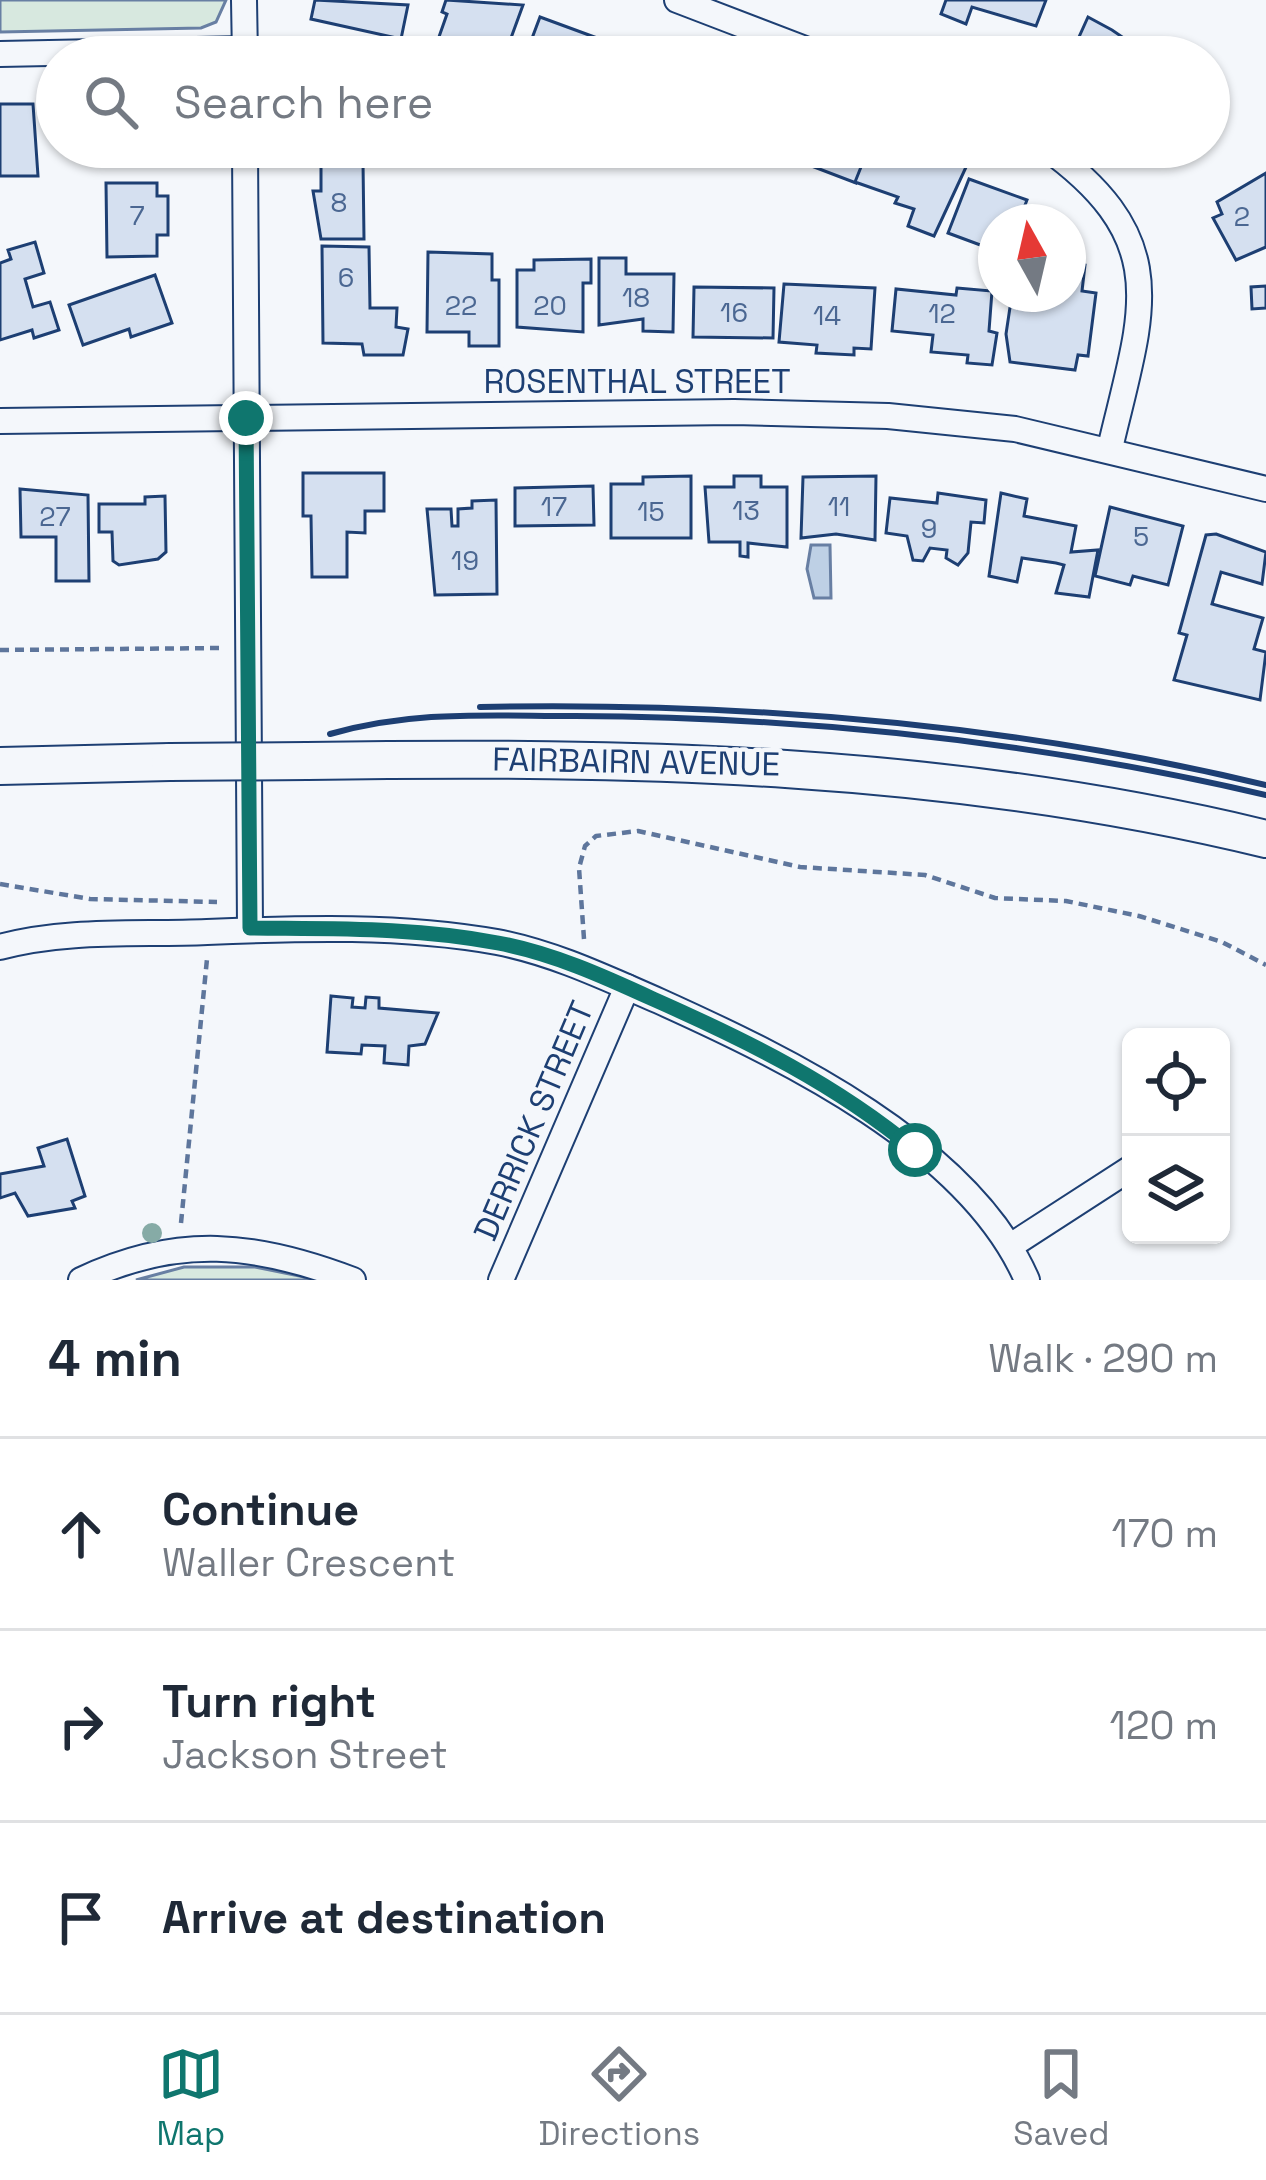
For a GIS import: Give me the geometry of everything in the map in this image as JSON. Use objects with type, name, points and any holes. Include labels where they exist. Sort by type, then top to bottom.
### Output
[{"type":"main road","name":"FAIRBAIRN AVENUE","points":[[0,766],[575,756],[855,770],[1042,794],[1266,839]]},
{"type":"street","points":[[244,0],[244,36]]},
{"type":"street","points":[[676,0],[771,36]]},
{"type":"street","points":[[0,54],[36,54]]},
{"type":"street","points":[[245,168],[250,928]]},
{"type":"street","points":[[1075,168],[1090,179],[1126,230],[1142,277],[1138,332],[1110,448]]},
{"type":"street","name":"ROSENTHAL STREET","points":[[0,421],[734,412],[888,416],[1015,429],[1110,448],[1266,489]]},
{"type":"street","points":[[0,947],[102,932],[250,928],[436,935],[498,943],[587,969],[758,1046],[857,1102],[961,1187],[1012,1245],[1027,1280]]},
{"type":"street","name":"DERRICK STREET","points":[[500,1280],[627,987]]},
{"type":"street","points":[[1012,1245],[1122,1174]]},
{"type":"street","points":[[82,1280],[181,1249],[231,1246],[306,1262],[353,1280]]},
{"type":"path","points":[[0,650],[228,648]]},
{"type":"path","points":[[587,969],[579,894],[585,846],[596,836],[638,831],[800,867],[925,875],[995,898],[1066,901],[1139,916],[1222,942],[1266,965]]},
{"type":"path","points":[[0,884],[90,899],[217,902]]},
{"type":"path","points":[[180,1238],[208,950]]},
{"type":"shaded area","points":[[0,0],[226,0],[216,22],[201,28],[0,32]]},
{"type":"shaded area","points":[[184,1267],[255,1267],[319,1280],[136,1280]]},
{"type":"water","points":[[811,545],[830,545],[831,598],[814,598],[807,569]]},
{"type":"building","points":[[315,0],[408,5],[402,36],[311,19]]},
{"type":"building","points":[[446,0],[523,5],[512,36],[439,36],[447,14],[442,12]]},
{"type":"building","points":[[946,0],[1046,0],[1036,26],[972,7],[966,24],[941,14]]},
{"type":"building","points":[[540,17],[592,36],[533,36]]},
{"type":"building","points":[[1088,17],[1121,36],[1079,36]]},
{"type":"building","points":[[0,104],[33,104],[38,176],[0,176]]},
{"type":"building","points":[[321,168],[363,168],[364,239],[321,239],[313,191],[321,191]]},
{"type":"building","points":[[817,168],[861,168],[856,183]]},
{"type":"building","points":[[861,168],[966,168],[934,236],[908,226],[914,209],[895,203],[898,197],[855,182]]},
{"type":"building","points":[[1266,173],[1266,247],[1236,260],[1213,218],[1222,214],[1217,202]]},
{"type":"building","points":[[969,179],[1027,200],[1025,204],[978,204],[978,244],[948,233]]},
{"type":"building","points":[[106,183],[157,183],[157,196],[168,196],[168,235],[157,235],[157,256],[107,257]]},
{"type":"building","points":[[35,242],[44,273],[25,279],[33,307],[50,302],[59,330],[34,338],[32,330],[0,340],[0,263],[11,259],[8,250]]},
{"type":"building","points":[[322,246],[369,247],[370,308],[397,308],[396,327],[408,329],[403,355],[364,355],[362,344],[323,343]]},
{"type":"building","points":[[428,252],[492,254],[492,280],[499,280],[499,346],[469,346],[469,332],[427,332]]},
{"type":"building","points":[[599,258],[626,258],[626,274],[674,274],[673,332],[643,331],[643,319],[599,325]]},
{"type":"building","points":[[591,259],[591,283],[583,283],[583,332],[517,327],[517,270],[534,270],[534,260]]},
{"type":"building","points":[[155,275],[172,323],[131,337],[129,329],[83,345],[69,305]]},
{"type":"building","points":[[784,284],[875,288],[871,349],[854,348],[854,355],[816,353],[817,345],[779,342]]},
{"type":"building","points":[[1266,286],[1266,308],[1252,309],[1251,287]]},
{"type":"building","points":[[694,287],[774,288],[773,338],[693,337]]},
{"type":"building","points":[[957,288],[978,290],[978,312],[990,312],[989,331],[997,333],[992,365],[967,363],[968,355],[931,352],[933,335],[892,331],[896,289],[956,295]]},
{"type":"building","points":[[1086,292],[1096,293],[1088,356],[1078,355],[1075,370],[1010,362],[1006,334],[1009,312],[1086,312]]},
{"type":"building","points":[[303,473],[384,473],[384,511],[365,511],[365,533],[347,532],[347,577],[312,577],[311,516],[303,516]]},
{"type":"building","points":[[691,476],[691,538],[611,538],[611,484],[643,484],[643,477]]},
{"type":"building","points":[[734,476],[761,476],[761,487],[787,487],[787,547],[748,543],[748,557],[740,556],[740,542],[709,542],[705,487],[734,487]]},
{"type":"building","points":[[876,476],[875,540],[836,534],[801,538],[803,477]]},
{"type":"building","points":[[593,486],[594,525],[515,526],[515,488]]},
{"type":"building","points":[[20,489],[88,495],[89,581],[56,581],[56,537],[21,537]]},
{"type":"building","points":[[938,493],[986,500],[984,523],[971,522],[968,553],[958,565],[946,558],[947,550],[930,548],[923,561],[913,560],[907,536],[886,533],[890,498],[937,503]]},
{"type":"building","points":[[1001,493],[1027,499],[1024,516],[1076,526],[1071,552],[1098,550],[1089,597],[1056,593],[1064,565],[1056,563],[1022,558],[1017,582],[989,576]]},
{"type":"building","points":[[165,496],[166,552],[158,559],[119,565],[113,561],[112,532],[99,532],[99,504],[145,504],[145,497]]},
{"type":"building","points":[[496,500],[497,594],[435,595],[427,509],[451,509],[452,526],[458,526],[458,509],[472,508],[472,501]]},
{"type":"building","points":[[1110,507],[1183,526],[1168,585],[1133,576],[1130,585],[1095,576]]},
{"type":"building","points":[[1216,534],[1266,552],[1262,584],[1221,572],[1212,604],[1263,618],[1254,649],[1266,652],[1260,700],[1174,680],[1187,635],[1179,633],[1206,535]]},
{"type":"building","points":[[331,996],[353,998],[352,1007],[365,1008],[366,997],[379,998],[379,1008],[438,1013],[425,1044],[409,1046],[408,1065],[384,1063],[385,1046],[362,1045],[361,1054],[327,1052]]},
{"type":"building","points":[[67,1139],[85,1196],[72,1201],[75,1208],[28,1216],[15,1193],[0,1198],[0,1174],[44,1166],[38,1148]]},
{"type":"wall","points":[[480,707],[678,708],[876,721],[1072,746],[1266,785]]},
{"type":"wall","points":[[330,734],[391,721],[451,716],[749,721],[1009,747],[1266,795]]},
{"type":"route","points":[[246,418],[250,928],[394,930],[498,943],[587,969],[758,1046],[857,1102],[915,1150]]}]
